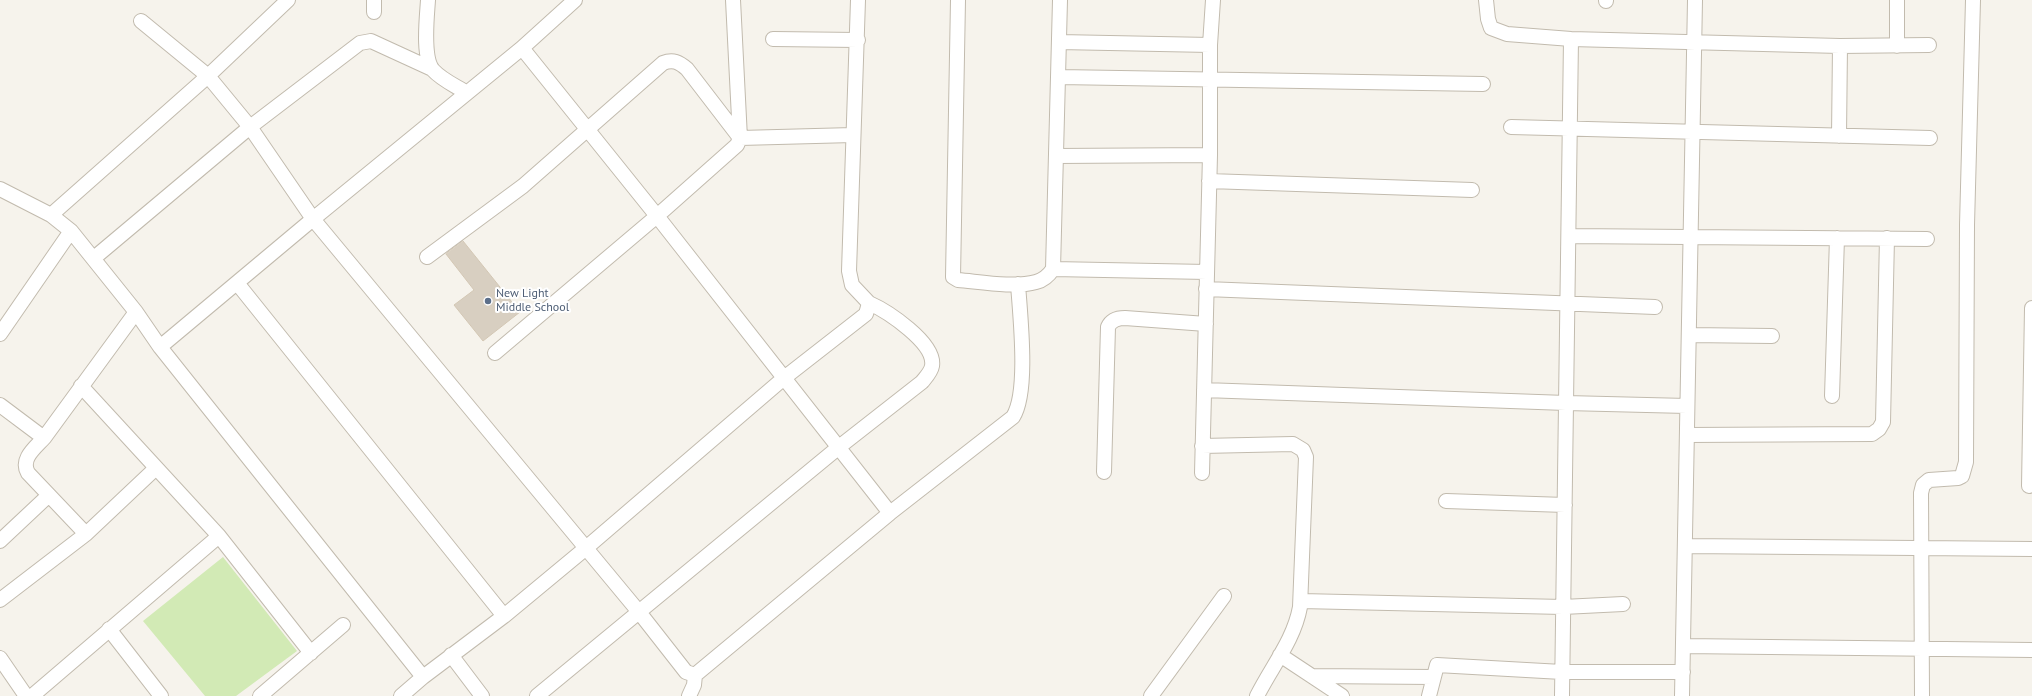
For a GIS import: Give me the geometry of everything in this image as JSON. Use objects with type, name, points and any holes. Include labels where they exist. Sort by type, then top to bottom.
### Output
[{"type":"street","points":[[51,215],[208,76],[288,0]]},
{"type":"street","points":[[428,0],[427,49],[428,61],[432,69]]},
{"type":"street","points":[[160,347],[313,219],[522,48],[575,0]]},
{"type":"street","points":[[495,353],[657,216],[737,145],[740,138],[733,0]]},
{"type":"street","points":[[537,696],[839,447],[922,382],[932,367],[930,355],[919,341],[890,313],[869,303],[852,285],[849,278],[853,135],[858,40],[858,0]]},
{"type":"street","points":[[958,0],[953,277],[958,280],[1018,284],[1037,282],[1048,276],[1053,269],[1060,0]]},
{"type":"street","points":[[1202,473],[1210,156],[1210,45],[1213,0]]},
{"type":"street","points":[[1486,0],[1488,19],[1493,30],[1506,34],[1571,39],[1694,43],[1840,46],[1929,45]]},
{"type":"street","points":[[1682,696],[1695,0]]},
{"type":"street","points":[[1897,0],[1897,46]]},
{"type":"street","points":[[1922,696],[1923,649],[1921,493],[1923,485],[1929,480],[1958,478],[1964,472],[1966,462],[1967,225],[1973,0]]},
{"type":"street","points":[[141,22],[208,76],[250,127],[313,219],[639,612],[686,672],[695,675]]},
{"type":"street","points":[[773,39],[858,40]]},
{"type":"street","points":[[1562,696],[1571,39]]},
{"type":"street","points":[[94,258],[250,127],[355,46],[365,41],[371,41],[432,69],[467,93]]},
{"type":"street","points":[[1059,42],[1210,45]]},
{"type":"street","points":[[1839,136],[1840,46]]},
{"type":"street","points":[[522,48],[657,216],[890,513]]},
{"type":"street","points":[[427,257],[523,186],[662,63],[669,60],[681,64],[687,69],[740,138]]},
{"type":"street","points":[[1059,77],[1483,84]]},
{"type":"street","points":[[1511,127],[1930,138]]},
{"type":"street","points":[[740,138],[853,135]]},
{"type":"street","points":[[1056,156],[1210,156]]},
{"type":"street","points":[[1209,181],[1472,190]]},
{"type":"street","points":[[0,190],[51,215],[71,231],[136,312],[160,347],[423,677]]},
{"type":"street","points":[[0,334],[71,231]]},
{"type":"street","points":[[1568,236],[1927,239]]},
{"type":"street","points":[[1832,396],[1837,238]]},
{"type":"street","points":[[1687,435],[1872,434],[1879,429],[1883,422],[1887,238]]},
{"type":"street","points":[[1053,269],[1207,272]]},
{"type":"street","points":[[236,283],[504,616]]},
{"type":"street","points":[[689,696],[694,685],[695,675],[890,513],[1013,417],[1017,411],[1022,382],[1018,284]]},
{"type":"street","points":[[1206,289],[1655,307]]},
{"type":"street","points":[[401,696],[451,655],[504,616],[586,548],[784,378],[866,314],[869,303]]},
{"type":"street","points":[[2029,486],[2032,308]]},
{"type":"street","points":[[86,534],[28,473],[25,467],[27,457],[44,438],[136,312]]},
{"type":"street","points":[[1104,472],[1109,323],[1118,318],[1125,318],[1206,324]]},
{"type":"street","points":[[1689,335],[1772,336]]},
{"type":"street","points":[[81,386],[219,536],[311,653]]},
{"type":"street","points":[[1204,390],[1687,406]]},
{"type":"street","points":[[0,405],[44,438]]},
{"type":"street","points":[[1202,446],[1293,444],[1303,450],[1306,457],[1301,601],[1298,621],[1290,639],[1268,672],[1257,696]]},
{"type":"street","points":[[0,600],[86,534],[156,468]]},
{"type":"street","points":[[0,540],[49,495]]},
{"type":"street","points":[[1446,501],[1564,505]]},
{"type":"street","points":[[32,696],[219,536]]},
{"type":"street","points":[[1685,546],[2032,549]]},
{"type":"street","points":[[1151,696],[1224,596]]},
{"type":"street","points":[[1301,601],[1563,607],[1623,604]]},
{"type":"street","points":[[260,696],[343,625]]},
{"type":"street","points":[[109,629],[161,696]]},
{"type":"street","points":[[1683,646],[2032,650]]},
{"type":"street","points":[[451,655],[482,696]]},
{"type":"street","points":[[1280,655],[1342,696]]},
{"type":"street","points":[[0,658],[26,696]]},
{"type":"street","points":[[1429,696],[1437,665],[1562,672],[1683,672]]},
{"type":"street","points":[[1312,676],[1434,677]]},
{"type":"green space","points":[[223,557],[297,651],[236,696],[205,696],[143,621]]},
{"type":"building","points":[[463,241],[520,312],[483,341],[454,305],[474,290],[446,254]]},
{"type":"place","name":"New Light Middle School","points":[[488,301]]}]
